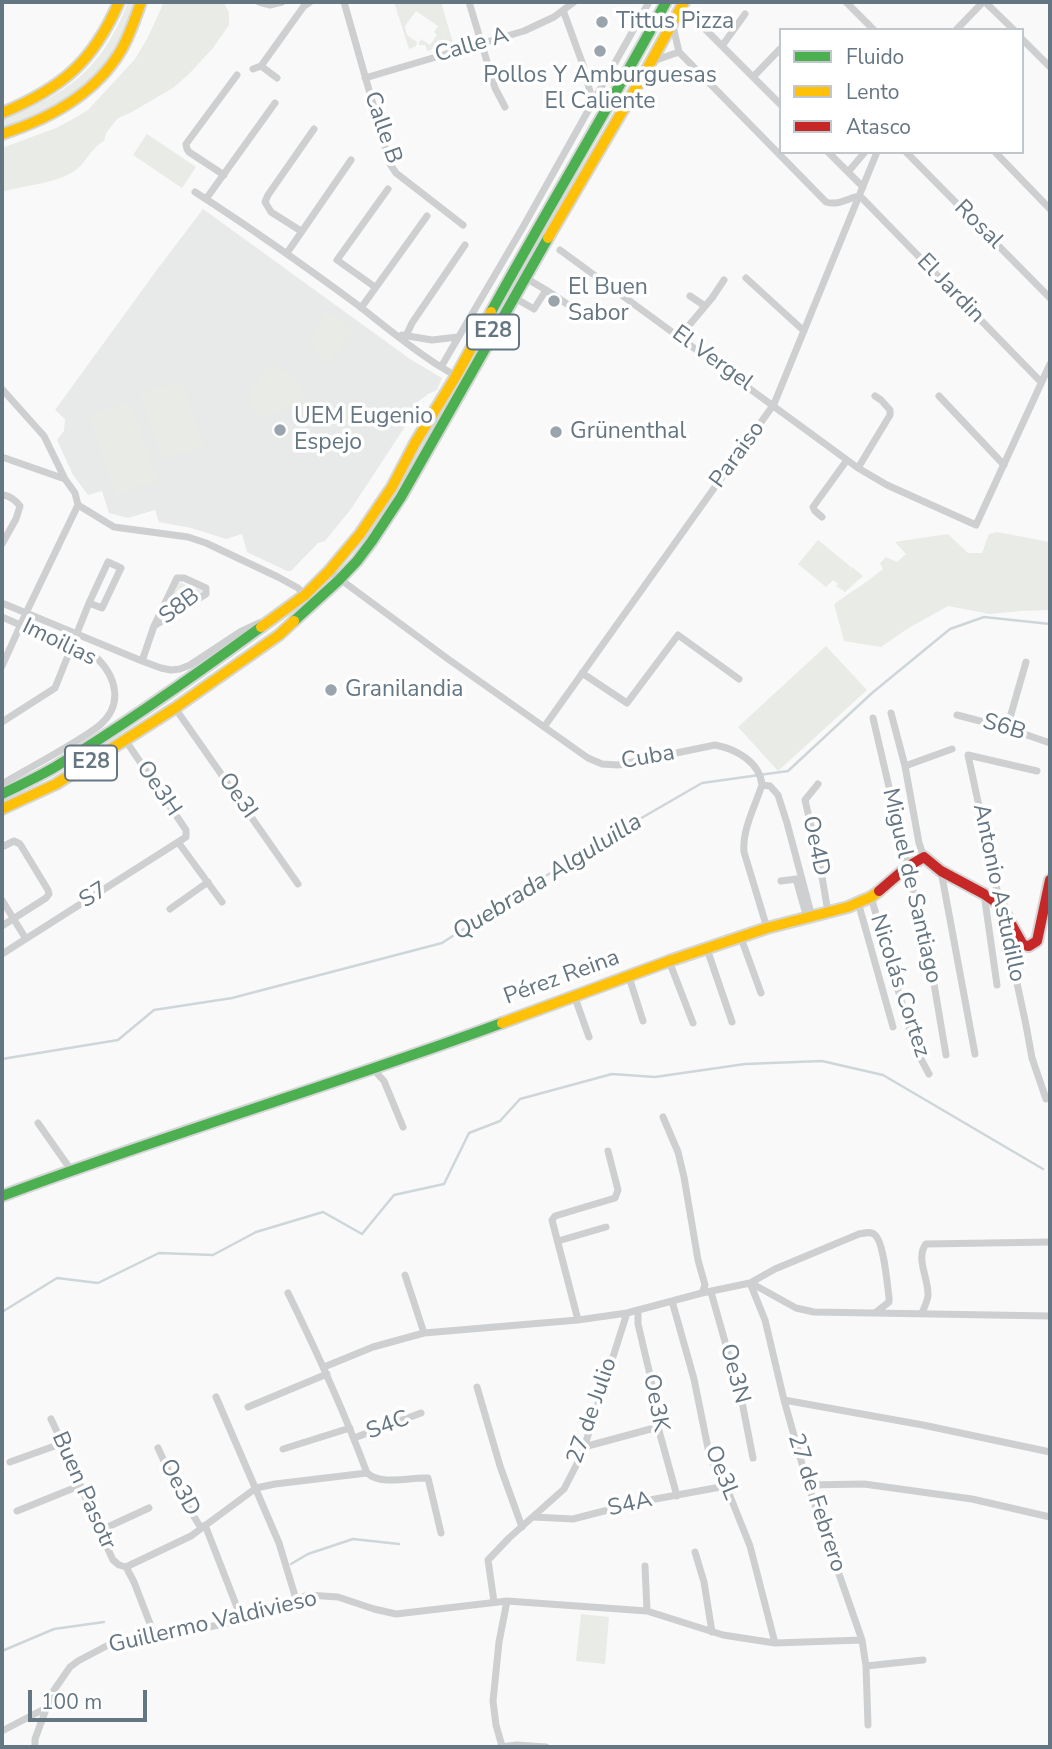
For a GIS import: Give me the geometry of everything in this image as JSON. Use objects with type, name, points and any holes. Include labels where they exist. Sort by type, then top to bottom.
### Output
[{"type":"main road","points":[[2,113],[39,97],[68,77],[105,33],[119,2]]},
{"type":"main road","points":[[2,134],[44,118],[89,88],[121,50],[141,2]]},
{"type":"main road","name":"E28","points":[[2,794],[53,768],[200,671],[305,594],[329,571],[386,497],[666,2]]},
{"type":"main road","name":"E28","points":[[2,809],[56,784],[175,708],[279,635],[357,561],[401,497],[524,277],[653,61],[683,4]]},
{"type":"main road","points":[[923,857],[941,871],[1001,906],[1023,945],[1029,947],[1037,941],[1050,880]]},
{"type":"main road","name":"Pérez Reina","points":[[2,1195],[417,1054],[669,961],[767,928],[810,918],[858,902],[871,897],[923,857]]},
{"type":"street","points":[[259,2],[270,5],[282,2]]},
{"type":"street","name":"Calle B","points":[[344,2],[393,169],[463,225]]},
{"type":"street","points":[[468,2],[495,88],[505,107]]},
{"type":"street","name":"Calle A","points":[[365,78],[524,31],[574,2]]},
{"type":"street","points":[[441,367],[649,2]]},
{"type":"street","points":[[846,2],[872,28]]},
{"type":"street","points":[[958,28],[984,2],[1012,28]]},
{"type":"street","points":[[253,69],[261,66],[304,3]]},
{"type":"street","points":[[683,4],[779,103]]},
{"type":"street","points":[[564,10],[593,103]]},
{"type":"street","points":[[722,46],[745,14]]},
{"type":"street","points":[[673,23],[679,52],[826,202],[837,203],[860,196]]},
{"type":"street","points":[[1024,40],[1050,67]]},
{"type":"street","points":[[753,77],[779,50]]},
{"type":"street","points":[[653,61],[679,52]]},
{"type":"street","points":[[261,66],[277,78]]},
{"type":"street","points":[[223,175],[189,152],[186,144],[237,75]]},
{"type":"street","points":[[206,199],[275,103]]},
{"type":"street","points":[[300,231],[271,212],[265,202],[314,129]]},
{"type":"street","points":[[830,154],[863,187]]},
{"type":"street","points":[[848,172],[863,154]]},
{"type":"street","name":"Paraiso","points":[[544,727],[774,404],[876,154]]},
{"type":"street","name":"Rosal","points":[[908,154],[1050,298]]},
{"type":"street","points":[[997,154],[1050,209]]},
{"type":"street","points":[[286,253],[351,160]]},
{"type":"street","points":[[375,287],[335,264],[388,189]]},
{"type":"street","points":[[195,192],[286,253],[416,351],[456,376]]},
{"type":"street","name":"El Jardin","points":[[860,196],[1041,382]]},
{"type":"street","points":[[361,308],[427,216]]},
{"type":"street","points":[[523,227],[534,233]]},
{"type":"street","points":[[406,335],[465,246]]},
{"type":"street","name":"El Vergel","points":[[560,250],[858,468],[887,485],[976,525],[1004,465]]},
{"type":"street","points":[[494,277],[507,283]]},
{"type":"street","points":[[524,277],[573,308]]},
{"type":"street","points":[[746,278],[804,331]]},
{"type":"street","points":[[680,336],[724,280]]},
{"type":"street","points":[[513,297],[534,309],[546,290]]},
{"type":"street","points":[[690,296],[705,306]]},
{"type":"street","points":[[394,334],[440,340],[458,337]]},
{"type":"street","points":[[939,396],[1004,465],[1050,364]]},
{"type":"street","points":[[2,389],[44,436],[75,493],[78,505],[2,666]]},
{"type":"street","points":[[858,468],[890,415],[890,410],[875,396]]},
{"type":"street","points":[[2,457],[65,479]]},
{"type":"street","points":[[822,517],[813,507],[847,460]]},
{"type":"street","points":[[2,495],[18,502],[20,506],[2,544]]},
{"type":"street","points":[[78,505],[114,527],[188,537],[206,543],[298,587],[305,594],[309,609]]},
{"type":"street","points":[[2,722],[55,688],[89,603],[108,562],[121,568],[102,608],[89,603]]},
{"type":"street","points":[[329,571],[340,580]]},
{"type":"street","name":"S8B","points":[[142,661],[155,626],[177,578],[184,578],[205,588],[206,594],[155,626]]},
{"type":"street","name":"Cuba","points":[[340,580],[588,758],[602,764],[618,765],[715,745],[728,747],[742,755],[754,765],[762,785],[769,786],[778,795],[796,853],[810,918]]},
{"type":"street","points":[[2,603],[76,635],[171,670],[190,665],[240,632],[279,614]]},
{"type":"street","name":"Imoilias","points":[[2,617],[97,658],[108,670],[115,696],[112,708],[99,726],[2,784]]},
{"type":"street","points":[[583,673],[627,703],[678,635],[739,679]]},
{"type":"street","points":[[1007,728],[1026,662]]},
{"type":"street","name":"Oe3I","points":[[175,708],[298,884]]},
{"type":"street","points":[[891,713],[905,766],[923,857]]},
{"type":"street","name":"S6B","points":[[957,715],[1050,743]]},
{"type":"street","name":"Miguel de Santiago","points":[[873,718],[932,972],[946,1055]]},
{"type":"street","name":"Oe3H","points":[[126,741],[186,830],[182,840],[222,902]]},
{"type":"street","points":[[905,766],[952,750]]},
{"type":"street","name":"Antonio Astudillo","points":[[1037,771],[968,754],[1032,1058],[1046,1099]]},
{"type":"street","name":"Oe4D","points":[[818,784],[805,800],[828,912]]},
{"type":"street","points":[[762,785],[743,843],[767,928]]},
{"type":"street","name":"S7","points":[[2,954],[182,840]]},
{"type":"street","points":[[2,847],[14,841],[20,844],[49,894],[2,926]]},
{"type":"street","points":[[941,871],[975,1054]]},
{"type":"street","points":[[780,881],[796,878],[810,918]]},
{"type":"street","points":[[170,909],[208,882]]},
{"type":"street","points":[[984,894],[998,985]]},
{"type":"street","name":"Nicolás Cortez","points":[[871,897],[915,1048],[929,1074]]},
{"type":"street","points":[[2,900],[26,939]]},
{"type":"street","points":[[858,902],[893,1027]]},
{"type":"street","points":[[741,938],[761,993]]},
{"type":"street","points":[[706,949],[732,1022]]},
{"type":"street","points":[[669,961],[693,1023]]},
{"type":"street","points":[[629,977],[643,1021]]},
{"type":"street","points":[[574,995],[589,1037]]},
{"type":"street","points":[[373,1069],[384,1081],[402,1127]]},
{"type":"street","name":"Oe3N","points":[[663,1117],[678,1152],[698,1260],[742,1402],[753,1458]]},
{"type":"street","points":[[38,1123],[71,1170]]},
{"type":"street","points":[[578,1320],[552,1220],[555,1216],[615,1198],[618,1190],[608,1151]]},
{"type":"street","points":[[558,1241],[606,1227]]},
{"type":"street","points":[[248,1407],[373,1347],[424,1333],[578,1320],[627,1313],[750,1283],[775,1269],[868,1232],[878,1238],[881,1247],[889,1297],[888,1302],[875,1312]]},
{"type":"street","points":[[922,1313],[928,1296],[921,1257],[926,1244],[1050,1242]]},
{"type":"street","points":[[405,1275],[424,1333]]},
{"type":"street","points":[[750,1283],[796,1308],[814,1312],[1050,1316]]},
{"type":"street","name":"27 de Febrero","points":[[750,1283],[765,1320],[808,1485],[862,1640],[869,1725]]},
{"type":"street","points":[[288,1293],[325,1371],[367,1473],[379,1479],[428,1478],[440,1533]]},
{"type":"street","name":"Oe3L","points":[[672,1301],[694,1379],[710,1458],[726,1486],[755,1560],[775,1643]]},
{"type":"street","name":"Oe3K","points":[[638,1310],[638,1324],[651,1379],[658,1427],[677,1496]]},
{"type":"street","name":"27 de Julio","points":[[494,1602],[488,1560],[564,1489],[584,1447],[627,1313]]},
{"type":"street","points":[[477,1387],[500,1466],[522,1527]]},
{"type":"street","points":[[216,1397],[279,1543],[296,1599]]},
{"type":"street","points":[[785,1400],[1050,1452]]},
{"type":"street","name":"S4C","points":[[354,1438],[421,1413]]},
{"type":"street","name":"Buen Pasotr","points":[[51,1419],[99,1531],[113,1560],[126,1567],[134,1581],[154,1634]]},
{"type":"street","points":[[584,1447],[658,1427]]},
{"type":"street","points":[[283,1449],[350,1428]]},
{"type":"street","points":[[10,1462],[63,1443]]},
{"type":"street","name":"Oe3D","points":[[158,1448],[177,1489],[203,1526],[242,1620]]},
{"type":"street","points":[[126,1567],[191,1536],[256,1488],[367,1473]]},
{"type":"street","points":[[808,1485],[864,1484],[972,1499],[1050,1517]]},
{"type":"street","points":[[18,1511],[79,1486]]},
{"type":"street","name":"S4A","points":[[534,1517],[573,1519],[639,1502],[726,1486]]},
{"type":"street","points":[[99,1531],[149,1508]]},
{"type":"street","points":[[695,1552],[704,1582],[712,1632]]},
{"type":"street","points":[[645,1566],[647,1611]]},
{"type":"street","name":"Guillermo Valdivieso","points":[[35,1747],[35,1739],[52,1693],[70,1667],[78,1661],[114,1642],[242,1620],[309,1595],[338,1597],[396,1614],[507,1601],[647,1611],[712,1632],[775,1643],[862,1640]]},
{"type":"street","points":[[507,1601],[499,1642],[493,1701],[501,1746],[546,1747]]},
{"type":"street","points":[[866,1666],[923,1660]]},
{"type":"street","points":[[2,1731],[48,1707]]},
{"type":"shaded area","points":[[128,2],[137,2],[119,42],[97,73],[53,106],[2,129],[2,120],[64,89],[94,63],[118,26]]},
{"type":"shaded area","points":[[164,2],[224,2],[229,13],[229,25],[213,48],[173,88],[118,118],[106,133],[104,141],[77,169],[51,181],[2,192],[2,148],[56,128],[88,110],[135,59]]},
{"type":"shaded area","points":[[394,2],[441,2],[453,43],[427,51],[425,45],[418,45],[421,39],[430,45],[437,35],[434,32],[438,26],[416,11],[405,26],[407,35],[417,42],[416,46],[409,49]]},
{"type":"shaded area","points":[[147,134],[196,167],[182,188],[133,155]]},
{"type":"shaded area","points":[[203,209],[410,359],[442,378],[437,390],[414,405],[414,413],[351,509],[325,541],[318,543],[291,571],[247,552],[242,534],[226,539],[159,522],[155,510],[128,518],[109,513],[102,491],[88,495],[73,475],[57,440],[64,431],[65,419],[55,410]]},
{"type":"shaded area","points":[[327,311],[354,329],[330,363],[314,351],[309,339]]},
{"type":"shaded area","points":[[272,362],[299,382],[306,402],[257,419],[248,394]]},
{"type":"shaded area","points":[[181,380],[204,446],[163,460],[140,394]]},
{"type":"shaded area","points":[[130,402],[157,480],[116,494],[89,416]]},
{"type":"shaded area","points":[[997,532],[1050,542],[1050,610],[990,614],[948,606],[881,647],[844,641],[834,604],[883,569],[880,563],[886,557],[897,562],[906,554],[895,542],[948,534],[968,553],[982,553],[989,534]]},
{"type":"shaded area","points":[[818,540],[851,567],[848,571],[852,567],[863,576],[845,592],[836,586],[838,584],[833,580],[826,587],[798,564]]},
{"type":"shaded area","points":[[178,582],[202,592],[163,616]]},
{"type":"shaded area","points":[[826,646],[867,690],[778,771],[738,727]]},
{"type":"shaded area","points":[[581,1614],[609,1617],[605,1664],[576,1661]]},
{"type":"waterway","name":"Quebrada Alguluilla","points":[[2,1059],[118,1040],[154,1010],[232,998],[442,943],[586,850],[702,783],[788,771],[872,693],[950,629],[984,617],[1050,624]]},
{"type":"waterway","points":[[2,1312],[57,1278],[98,1283],[159,1253],[213,1255],[256,1232],[323,1212],[362,1234],[394,1195],[444,1184],[469,1133],[500,1121],[520,1099],[612,1074],[655,1077],[745,1064],[822,1061],[883,1075],[1043,1169]]},
{"type":"waterway","points":[[291,1564],[308,1554],[353,1539],[399,1544]]},
{"type":"waterway","points":[[2,1651],[54,1629],[104,1622]]},
{"type":"traffic: fast","points":[[491,312],[666,2]]},
{"type":"traffic: fast","points":[[294,621],[339,580],[372,541],[401,497],[548,238]]},
{"type":"traffic: fast","points":[[2,794],[49,771],[108,734],[261,627]]},
{"type":"traffic: fast","points":[[2,1196],[502,1023]]},
{"type":"traffic: slow","points":[[2,113],[42,94],[73,71],[98,41],[119,2]]},
{"type":"traffic: slow","points":[[2,134],[53,113],[69,104],[97,81],[123,46],[141,2]]},
{"type":"traffic: slow","points":[[548,238],[684,2]]},
{"type":"traffic: slow","points":[[261,627],[305,595],[360,534],[392,487],[491,312]]},
{"type":"traffic: slow","points":[[2,809],[56,784],[175,708],[279,635],[294,621]]},
{"type":"traffic: slow","points":[[502,1023],[767,928],[848,907],[879,891]]},
{"type":"traffic: jam","points":[[879,891],[907,867],[924,857],[941,871],[1001,906],[1023,945],[1029,946],[1037,941],[1050,880]]},
{"type":"place","name":"Tittus Pizza","points":[[602,22]]},
{"type":"place","name":"Pollos Y Amburguesas El Caliente","points":[[600,51]]},
{"type":"place","name":"El Buen Sabor","points":[[554,301]]},
{"type":"place","name":"UEM Eugenio Espejo","points":[[280,430]]},
{"type":"place","name":"Grünenthal","points":[[556,432]]},
{"type":"place","name":"Granilandia","points":[[331,690]]}]
